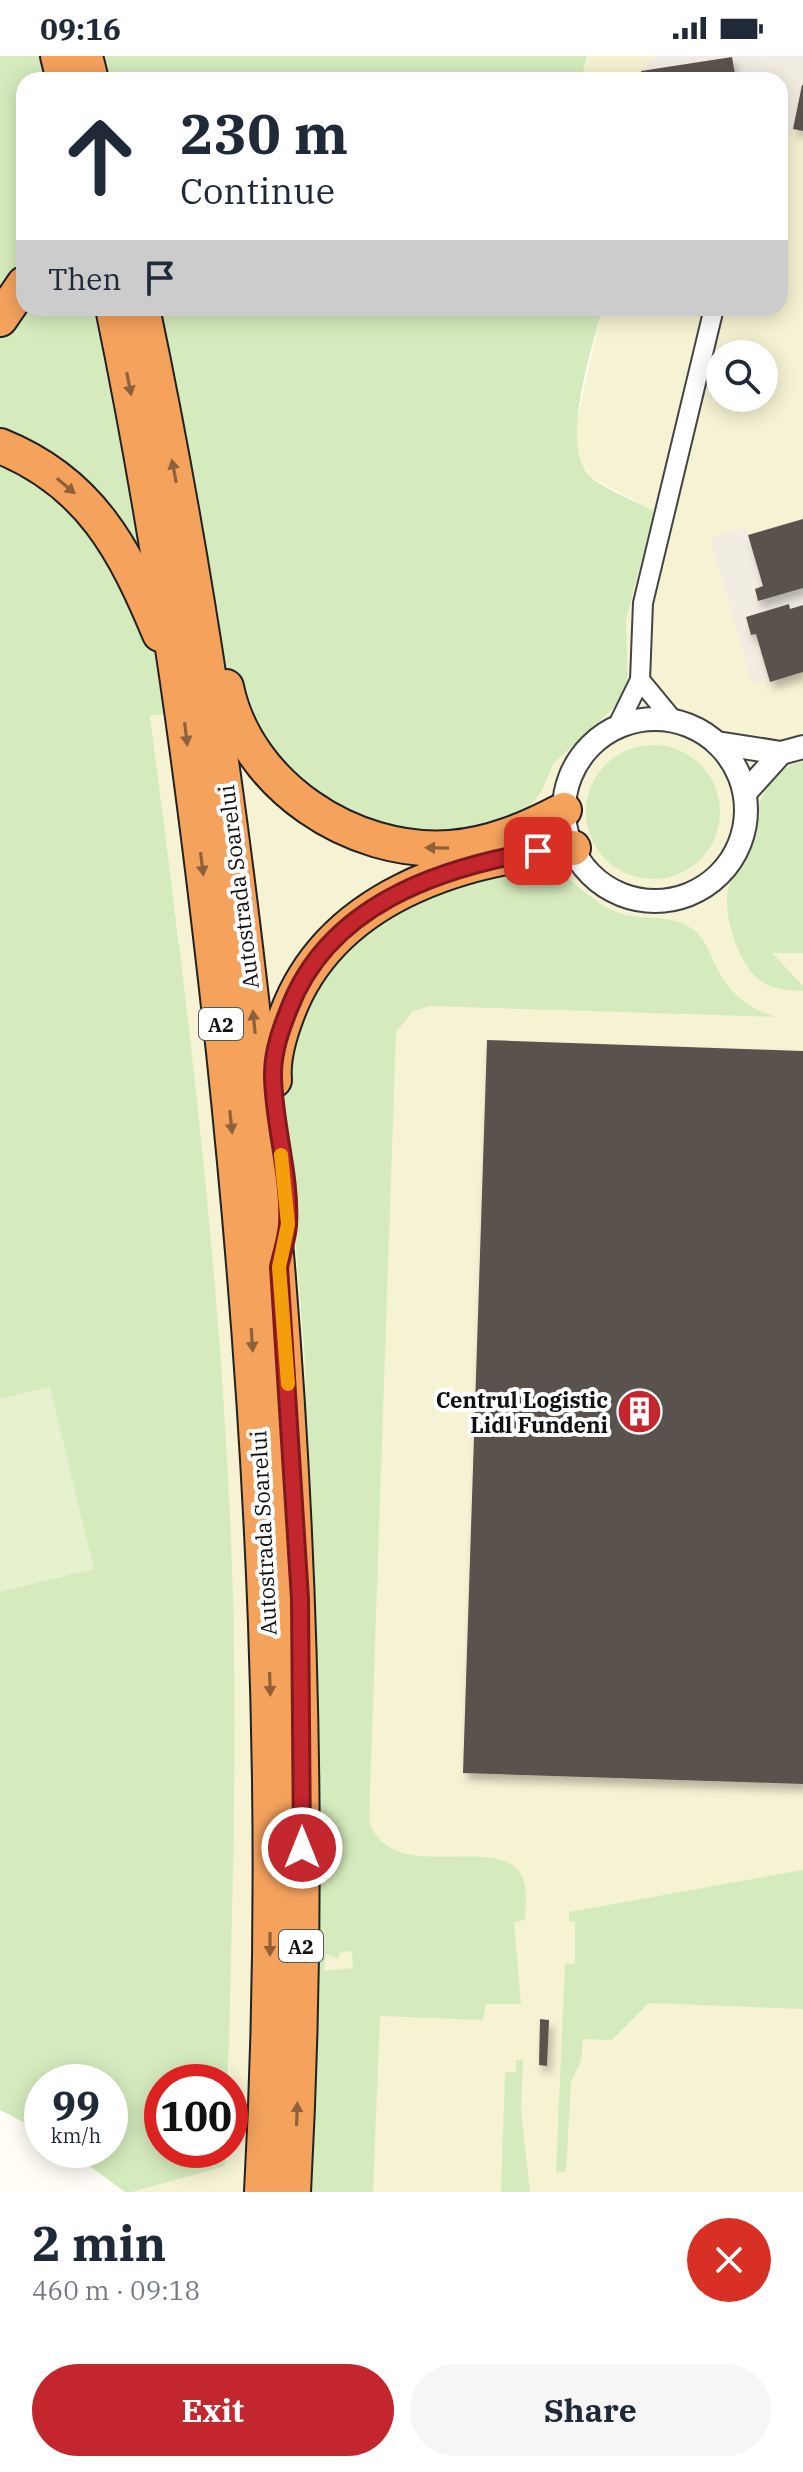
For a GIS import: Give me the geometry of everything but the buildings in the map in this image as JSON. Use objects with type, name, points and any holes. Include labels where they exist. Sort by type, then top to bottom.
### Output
[{"type":"highway","points":[[0,319],[16,296]]},
{"type":"highway","name":"Autostrada Soarelui","points":[[115,316],[160,550],[295,1493],[302,1699],[301,1966],[293,2192]]},
{"type":"highway","name":"Autostrada Soarelui","points":[[144,316],[189,547],[227,781],[262,1264],[261,1464],[270,1699],[270,1966],[262,2192]]},
{"type":"highway","points":[[0,446],[43,467],[69,487],[110,532],[138,581],[180,682]]},
{"type":"highway","points":[[189,547],[216,634],[228,696],[244,732],[274,776],[329,820],[362,836],[394,844],[448,848],[520,832],[564,810]]},
{"type":"highway","points":[[262,1264],[288,1224],[273,1072],[279,1036],[293,997],[314,960],[338,933],[388,896],[519,854],[573,848]]},
{"type":"street","points":[[617,727],[640,680],[643,603],[712,316]]},
{"type":"street","points":[[640,680],[673,720]]},
{"type":"street","points":[[654,718],[689,725],[717,743],[735,766],[745,793],[743,836],[734,856],[713,880],[683,897],[660,901],[633,899],[608,888],[587,870],[573,848],[564,810],[567,787],[576,765],[590,746],[617,727],[654,718]]},
{"type":"street","points":[[717,743],[781,753],[803,747]]},
{"type":"street","points":[[745,793],[781,753]]},
{"type":"shaded area","points":[[587,56],[803,56],[803,2192],[132,2192],[218,2168],[248,2168],[248,2064],[229,2064],[179,939],[150,716],[239,703],[541,792],[554,763],[620,702],[628,685],[626,620],[654,511],[592,478],[579,461],[574,434],[600,316],[788,316],[788,72],[583,72]]},
{"type":"shaded area","points":[[657,56],[803,56],[803,84],[791,136],[788,135],[788,72],[735,72],[732,57],[641,71]]},
{"type":"shaded area","points":[[746,527],[763,586],[755,589],[758,601],[803,588],[803,605],[790,609],[788,605],[746,617],[751,635],[756,634],[769,679],[752,683],[710,537]]},
{"type":"green space","points":[[0,56],[587,56],[583,72],[16,72],[16,316],[600,316],[585,372],[577,423],[582,465],[600,484],[654,511],[626,620],[628,685],[620,702],[554,763],[541,792],[520,818],[432,838],[342,814],[268,753],[238,703],[150,716],[190,1034],[220,1353],[232,1566],[234,1824],[228,2064],[144,2064],[144,2168],[218,2168],[125,2192],[92,2168],[128,2168],[128,2064],[24,2064],[24,2123],[0,2110]]},
{"type":"green space","points":[[653,745],[679,750],[700,765],[715,786],[720,812],[715,838],[700,859],[679,874],[653,879],[627,874],[606,859],[591,838],[586,812],[591,786],[606,765],[627,750]]},
{"type":"green space","points":[[803,761],[803,953],[772,953],[803,986],[803,991],[772,987],[754,975],[736,944],[727,898],[769,784],[789,766]]},
{"type":"green space","points":[[544,865],[563,875],[607,908],[627,915],[685,924],[703,941],[731,990],[755,1009],[776,1017],[429,1006],[412,1012],[396,1032],[369,1821],[382,1841],[401,1852],[497,1859],[514,1866],[524,1882],[525,1891],[525,1920],[514,1922],[521,2004],[486,2004],[483,2020],[380,2016],[373,2192],[304,2192],[312,1941],[305,1359],[281,1061],[297,1008],[347,937],[432,889]],"holes":[[[352,1951],[353,1968],[324,1971],[326,1954],[338,1959],[341,1952]]]},
{"type":"green space","points":[[50,1387],[94,1569],[0,1592],[0,1399]]},
{"type":"green space","points":[[803,1870],[803,2009],[649,2003],[612,2040],[583,2039],[581,2061],[571,2082],[566,2171],[556,2173],[565,1963],[575,1964],[575,1922],[569,1921],[569,1912]]},
{"type":"green space","points":[[516,2060],[523,2060],[521,2111],[530,2192],[501,2192],[505,2072],[516,2072]]},
{"type":"slow traffic","points":[[281,1155],[288,1224],[279,1267],[288,1384]]},
{"type":"place","name":"Centrul Logistic Lidl Fundeni","points":[[639,1412]]},
{"type":"route","points":[[302,1848],[300,1599],[279,1267],[288,1224],[273,1072],[279,1036],[293,997],[314,960],[338,933],[367,909],[413,886],[479,864],[538,851]]}]
